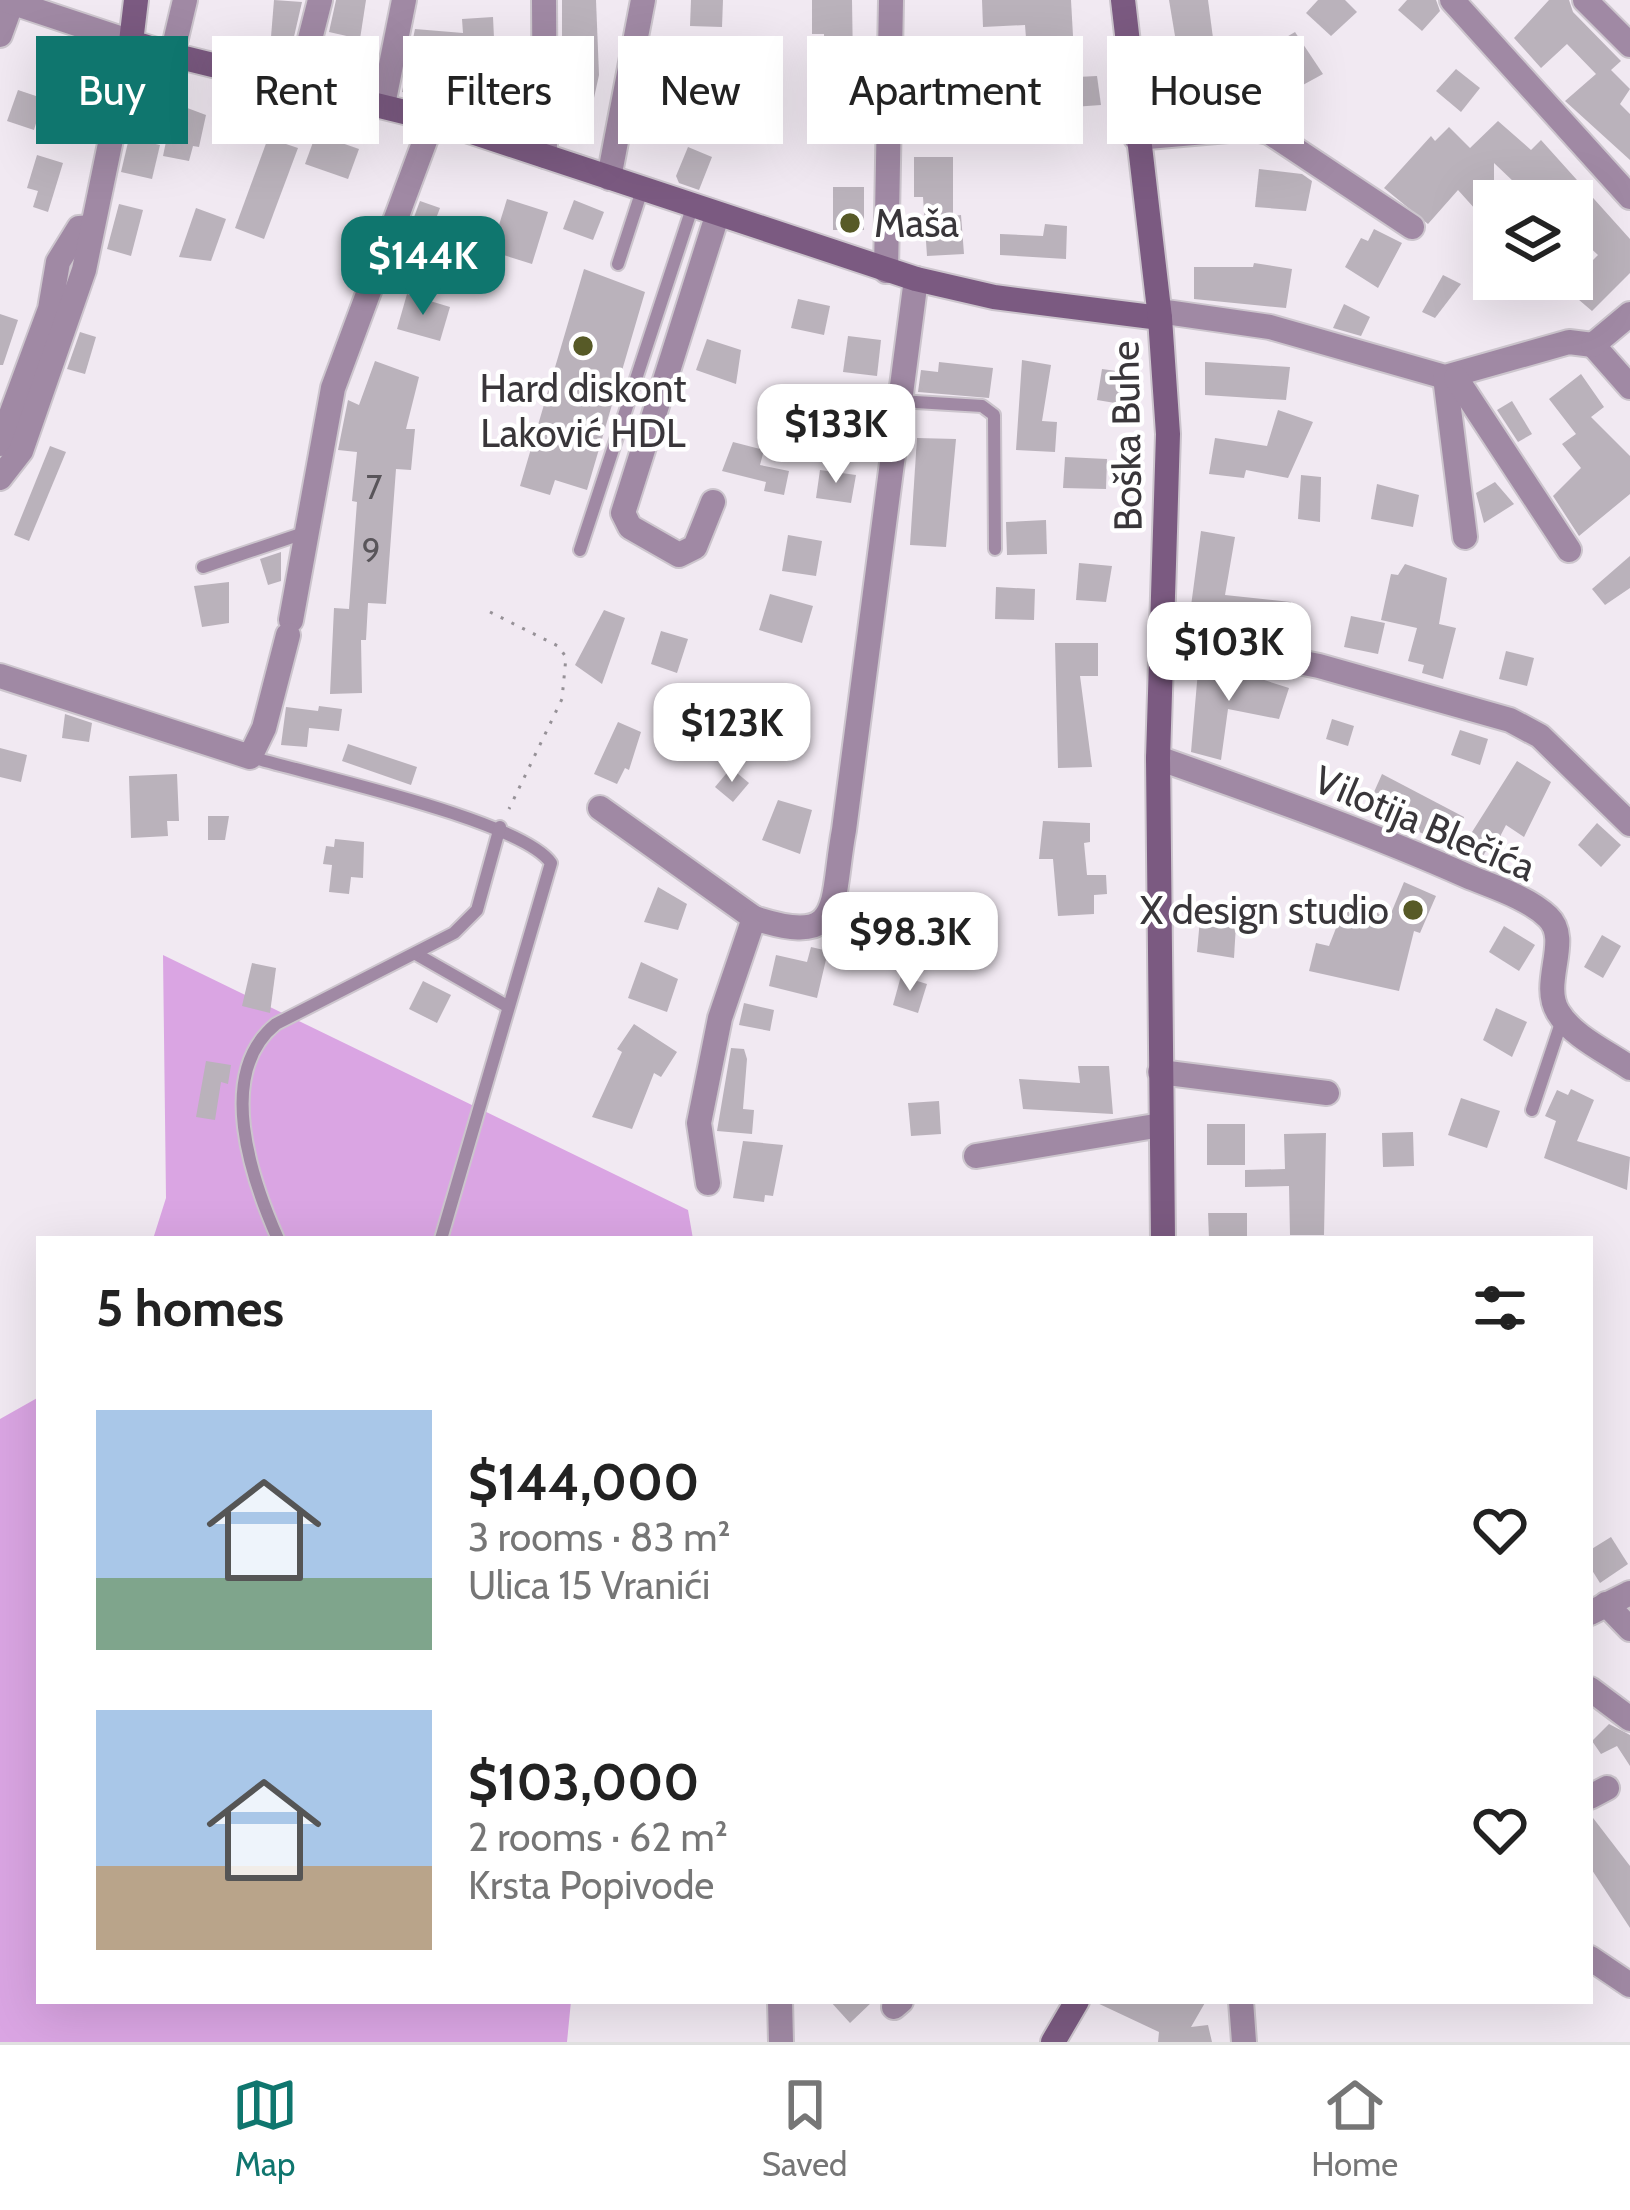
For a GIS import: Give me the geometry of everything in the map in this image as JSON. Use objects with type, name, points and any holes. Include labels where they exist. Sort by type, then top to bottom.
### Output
[{"type":"street","points":[[132,36],[136,0]]},
{"type":"street","points":[[176,36],[185,0]]},
{"type":"street","points":[[311,36],[320,0]]},
{"type":"street","points":[[383,105],[404,0]]},
{"type":"street","points":[[544,0],[545,156]]},
{"type":"street","points":[[609,178],[643,0]]},
{"type":"street","points":[[886,271],[891,0]]},
{"type":"street","name":"Boška Buhe","points":[[1123,0],[1126,36]]},
{"type":"street","points":[[1452,0],[1630,197]]},
{"type":"street","points":[[1585,0],[1630,46]]},
{"type":"street","points":[[0,35],[8,1],[110,36]]},
{"type":"street","points":[[379,104],[403,110]]},
{"type":"street","points":[[0,478],[21,451],[84,270],[110,144]]},
{"type":"street","points":[[0,676],[250,757],[275,694],[333,388],[425,144]]},
{"type":"street","points":[[509,144],[886,271],[994,297],[1270,327],[1450,378],[1569,342],[1593,345],[1630,387]]},
{"type":"street","name":"Boška Buhe","points":[[1137,144],[1160,315],[1168,434],[1158,758],[1163,1236]]},
{"type":"street","points":[[1287,144],[1412,226]]},
{"type":"street","points":[[704,212],[623,512],[630,527],[679,555],[695,547],[713,502]]},
{"type":"street","points":[[0,444],[50,309],[58,262],[74,232],[92,227]]},
{"type":"street","points":[[600,808],[754,918],[794,931],[816,929],[827,918],[844,830],[916,279]]},
{"type":"street","points":[[1593,345],[1630,314]]},
{"type":"street","points":[[1450,378],[1465,537]]},
{"type":"street","points":[[1450,378],[1568,550]]},
{"type":"street","points":[[1161,635],[1319,666],[1510,720],[1540,736],[1630,824]]},
{"type":"street","name":"Vilotija Blečića","points":[[1158,758],[1388,840],[1532,905],[1554,923],[1558,934],[1549,981],[1562,1019]]},
{"type":"street","points":[[708,1183],[699,1123],[720,1018],[754,918]]},
{"type":"street","points":[[1562,1019],[1630,1068]]},
{"type":"street","points":[[1160,1072],[1327,1093]]},
{"type":"street","points":[[976,1156],[1161,1125]]},
{"type":"street","points":[[1609,1603],[1630,1629]]},
{"type":"street","points":[[1593,1691],[1630,1719]]},
{"type":"street","points":[[1593,1960],[1630,1984]]},
{"type":"street","points":[[780,2004],[781,2042]]},
{"type":"street","points":[[1054,2042],[1075,2004]]},
{"type":"street","points":[[1241,2004],[1244,2042]]},
{"type":"lane","points":[[618,264],[642,190]]},
{"type":"lane","points":[[580,550],[704,212]]},
{"type":"lane","points":[[898,400],[982,406],[994,415],[994,549]]},
{"type":"lane","points":[[203,567],[304,533]]},
{"type":"lane","points":[[250,757],[500,827],[543,851],[550,862],[442,1236]]},
{"type":"lane","points":[[277,1236],[245,1146],[246,1065],[256,1039],[276,1024],[454,934],[476,910],[500,827]]},
{"type":"lane","points":[[416,954],[507,1006]]},
{"type":"lane","points":[[1532,1110],[1562,1019]]},
{"type":"path","points":[[490,612],[558,646],[566,656],[562,699],[500,827]]},
{"type":"shaded area","points":[[163,955],[688,1210],[692,1236],[154,1236],[166,1198]]},
{"type":"shaded area","points":[[36,1399],[36,2004],[571,2004],[567,2042],[0,2042],[0,1419]]},
{"type":"building","points":[[274,0],[302,2],[294,36],[271,36]]},
{"type":"building","points":[[336,0],[366,0],[360,36],[329,32]]},
{"type":"building","points":[[562,0],[596,0],[599,75],[594,98],[594,36],[562,36]]},
{"type":"building","points":[[691,0],[723,0],[722,27],[690,26]]},
{"type":"building","points":[[812,0],[852,0],[853,36],[812,34]]},
{"type":"building","points":[[982,0],[1071,0],[1073,36],[1026,36],[1025,25],[983,27]]},
{"type":"building","points":[[1169,0],[1208,0],[1213,36],[1175,36]]},
{"type":"building","points":[[1318,0],[1345,0],[1357,12],[1331,36],[1306,13]]},
{"type":"building","points":[[1407,0],[1436,0],[1440,11],[1422,31],[1398,10]]},
{"type":"building","points":[[1549,0],[1569,0],[1573,12],[1621,61],[1611,70],[1630,89],[1620,104],[1630,114],[1630,160],[1565,101],[1596,74],[1567,44],[1541,68],[1514,38]]},
{"type":"building","points":[[493,17],[494,36],[414,36],[415,29],[463,33],[462,19]]},
{"type":"building","points":[[1304,46],[1323,74],[1304,84]]},
{"type":"building","points":[[1456,69],[1480,88],[1461,112],[1436,91]]},
{"type":"building","points":[[1097,76],[1101,105],[1083,106],[1083,77]]},
{"type":"building","points":[[18,90],[36,96],[34,130],[7,121]]},
{"type":"building","points":[[188,108],[206,115],[199,147],[193,146],[189,161],[163,156],[165,144],[188,144]]},
{"type":"building","points":[[1498,121],[1531,150],[1541,140],[1577,180],[1512,180],[1494,163],[1494,180],[1473,180],[1473,207],[1458,190],[1428,224],[1384,188],[1431,136],[1435,141],[1449,127],[1470,148]]},
{"type":"building","points":[[128,144],[160,145],[152,179],[121,172]]},
{"type":"building","points":[[266,144],[298,148],[264,239],[235,228]]},
{"type":"building","points":[[312,144],[359,149],[348,179],[305,164]]},
{"type":"building","points":[[688,147],[712,157],[699,190],[679,183],[676,176]]},
{"type":"building","points":[[37,155],[63,163],[48,212],[33,207],[38,191],[27,188]]},
{"type":"building","points":[[914,157],[953,157],[953,216],[961,215],[964,254],[927,256],[923,197],[914,197]]},
{"type":"building","points":[[1259,169],[1302,174],[1312,181],[1306,211],[1255,207]]},
{"type":"building","points":[[833,187],[864,187],[864,230],[833,230]]},
{"type":"building","points":[[1593,198],[1630,239],[1630,273],[1592,311],[1579,300],[1593,300],[1593,260],[1598,255],[1593,250]]},
{"type":"building","points":[[507,199],[548,212],[532,264],[491,251]]},
{"type":"building","points":[[574,200],[604,212],[593,240],[563,229]]},
{"type":"building","points":[[420,201],[440,208],[413,279],[394,271]]},
{"type":"building","points":[[119,204],[143,210],[131,256],[107,249]]},
{"type":"building","points":[[196,208],[226,219],[211,261],[179,257]]},
{"type":"building","points":[[1045,224],[1067,226],[1066,259],[1000,255],[1000,234],[1043,236]]},
{"type":"building","points":[[1374,229],[1402,243],[1378,288],[1345,267],[1361,238],[1368,241]]},
{"type":"building","points":[[1254,263],[1292,269],[1286,308],[1194,299],[1194,267],[1253,267]]},
{"type":"building","points":[[584,269],[645,292],[587,490],[555,480],[550,495],[520,486]]},
{"type":"building","points":[[1443,275],[1461,284],[1435,318],[1422,312]]},
{"type":"building","points":[[407,294],[450,307],[440,341],[397,329]]},
{"type":"building","points":[[798,299],[830,306],[824,335],[791,328]]},
{"type":"building","points":[[1344,304],[1370,317],[1361,336],[1333,328]]},
{"type":"building","points":[[0,314],[18,320],[3,365],[0,365]]},
{"type":"building","points":[[80,332],[96,337],[85,374],[67,369]]},
{"type":"building","points":[[848,336],[881,340],[877,376],[843,372]]},
{"type":"building","points":[[707,339],[741,350],[736,384],[696,370]]},
{"type":"building","points":[[1022,360],[1051,365],[1042,421],[1057,422],[1055,452],[1016,450]]},
{"type":"building","points":[[375,361],[419,377],[406,429],[415,429],[411,470],[396,469],[386,604],[368,603],[366,640],[361,640],[362,693],[330,694],[334,608],[349,609],[357,502],[352,501],[357,452],[338,450],[348,400],[359,405]]},
{"type":"building","points":[[939,362],[993,368],[989,398],[918,392],[921,370],[938,372]]},
{"type":"building","points":[[1205,362],[1290,367],[1286,400],[1205,395]]},
{"type":"building","points":[[1102,369],[1138,374],[1133,406],[1097,400]]},
{"type":"building","points":[[1581,374],[1604,407],[1591,417],[1630,456],[1630,494],[1579,536],[1553,496],[1581,468],[1562,444],[1576,434],[1549,399]]},
{"type":"building","points":[[1512,401],[1532,434],[1518,442],[1497,410]]},
{"type":"building","points":[[832,404],[870,411],[866,440],[827,434]]},
{"type":"building","points":[[1278,410],[1313,422],[1288,478],[1246,470],[1244,478],[1209,474],[1215,438],[1267,446]]},
{"type":"building","points":[[917,438],[956,439],[946,547],[910,545]]},
{"type":"building","points":[[733,442],[764,450],[760,465],[789,471],[784,495],[764,491],[766,482],[722,471]]},
{"type":"building","points":[[50,446],[66,452],[29,541],[14,535]]},
{"type":"building","points":[[1065,457],[1107,459],[1106,489],[1063,488]]},
{"type":"building","points":[[820,470],[856,475],[851,503],[816,498]]},
{"type":"building","points":[[1301,475],[1321,477],[1320,522],[1298,519]]},
{"type":"building","points":[[1495,482],[1514,504],[1484,523],[1476,493]]},
{"type":"building","points":[[1377,484],[1419,495],[1413,527],[1371,519]]},
{"type":"building","points":[[1046,520],[1047,554],[1007,555],[1006,522]]},
{"type":"building","points":[[1201,531],[1235,537],[1225,595],[1291,602],[1284,642],[1189,621]]},
{"type":"building","points":[[788,535],[822,541],[816,576],[782,571]]},
{"type":"building","points":[[281,552],[281,581],[268,585],[260,559]]},
{"type":"building","points":[[1630,556],[1630,588],[1605,605],[1592,589]]},
{"type":"building","points":[[1079,563],[1112,566],[1106,602],[1076,600]]},
{"type":"building","points":[[1405,564],[1447,578],[1439,624],[1456,628],[1443,679],[1422,673],[1424,665],[1408,661],[1417,628],[1381,620],[1391,574],[1398,575]]},
{"type":"building","points":[[229,582],[229,623],[202,627],[194,586]]},
{"type":"building","points":[[996,587],[1035,589],[1034,620],[995,619]]},
{"type":"building","points":[[770,594],[813,606],[802,643],[759,630]]},
{"type":"building","points":[[604,610],[625,618],[602,684],[575,665]]},
{"type":"building","points":[[1351,616],[1385,623],[1378,654],[1344,647]]},
{"type":"building","points":[[661,631],[688,639],[677,673],[651,664]]},
{"type":"building","points":[[1055,643],[1098,643],[1098,676],[1080,676],[1092,767],[1058,768]]},
{"type":"building","points":[[1506,651],[1534,658],[1527,686],[1499,679]]},
{"type":"building","points":[[1199,659],[1289,688],[1279,719],[1228,709],[1221,760],[1191,752]]},
{"type":"building","points":[[319,706],[342,709],[339,731],[309,728],[307,747],[281,745],[286,707],[318,711]]},
{"type":"building","points":[[65,714],[92,723],[89,742],[62,738]]},
{"type":"building","points":[[1332,719],[1354,726],[1348,746],[1326,739]]},
{"type":"building","points":[[618,722],[641,732],[629,770],[625,768],[617,784],[594,774]]},
{"type":"building","points":[[1460,730],[1488,739],[1480,765],[1451,755]]},
{"type":"building","points":[[348,744],[417,767],[411,785],[342,761]]},
{"type":"building","points":[[0,748],[27,755],[21,782],[0,777]]},
{"type":"building","points":[[1517,761],[1551,782],[1524,837],[1506,825],[1491,854],[1486,851],[1480,861],[1460,851]]},
{"type":"building","points":[[731,768],[749,783],[733,802],[715,787]]},
{"type":"building","points":[[177,774],[179,821],[167,821],[168,836],[131,838],[129,776]]},
{"type":"building","points":[[1382,774],[1464,817],[1454,848],[1367,808]]},
{"type":"building","points":[[778,800],[812,810],[800,854],[762,840]]},
{"type":"building","points":[[208,816],[229,816],[225,840],[208,840]]},
{"type":"building","points":[[1043,821],[1090,823],[1090,842],[1084,843],[1087,875],[1106,875],[1107,894],[1094,895],[1094,914],[1058,916],[1053,859],[1039,859]]},
{"type":"building","points":[[1597,823],[1621,845],[1601,867],[1578,845]]},
{"type":"building","points":[[335,839],[364,842],[363,878],[351,877],[349,894],[329,892],[332,865],[323,864],[326,846],[334,847]]},
{"type":"building","points":[[1404,882],[1436,896],[1420,933],[1414,931],[1399,991],[1309,971],[1316,943],[1329,946],[1347,900],[1389,918]]},
{"type":"building","points":[[658,887],[687,904],[678,930],[644,922]]},
{"type":"building","points":[[1200,919],[1236,924],[1234,958],[1197,952]]},
{"type":"building","points":[[1504,926],[1535,945],[1519,971],[1489,952]]},
{"type":"building","points":[[1602,935],[1621,946],[1603,978],[1584,967]]},
{"type":"building","points":[[811,947],[828,951],[817,998],[769,986],[776,955],[807,962]]},
{"type":"building","points":[[641,962],[678,979],[667,1012],[628,998]]},
{"type":"building","points":[[252,963],[276,968],[270,1013],[242,1006]]},
{"type":"building","points":[[901,976],[927,984],[918,1013],[893,1005]]},
{"type":"building","points":[[423,981],[451,995],[437,1023],[409,1009]]},
{"type":"building","points":[[744,1003],[774,1010],[770,1031],[739,1025]]},
{"type":"building","points":[[1496,1008],[1527,1022],[1512,1057],[1483,1040]]},
{"type":"building","points":[[634,1024],[677,1052],[661,1077],[654,1073],[632,1129],[592,1117],[622,1052],[617,1049]]},
{"type":"building","points":[[731,1048],[744,1049],[747,1059],[743,1109],[754,1110],[752,1134],[717,1131]]},
{"type":"building","points":[[206,1061],[231,1065],[228,1084],[221,1082],[215,1120],[196,1117]]},
{"type":"building","points":[[1078,1066],[1109,1066],[1113,1114],[1023,1109],[1019,1079],[1080,1083]]},
{"type":"building","points":[[1571,1089],[1594,1100],[1577,1141],[1630,1157],[1627,1190],[1544,1158],[1556,1121],[1545,1116],[1557,1090],[1568,1095]]},
{"type":"building","points":[[1461,1098],[1500,1111],[1487,1148],[1448,1135]]},
{"type":"building","points":[[939,1101],[941,1134],[911,1136],[908,1103]]},
{"type":"building","points":[[1207,1124],[1245,1124],[1245,1165],[1207,1165]]},
{"type":"building","points":[[1413,1132],[1414,1166],[1383,1167],[1382,1133]]},
{"type":"building","points":[[1326,1133],[1324,1235],[1290,1235],[1289,1186],[1245,1187],[1245,1170],[1285,1169],[1284,1134]]},
{"type":"building","points":[[743,1141],[783,1145],[773,1196],[765,1195],[764,1202],[733,1198]]},
{"type":"building","points":[[1208,1213],[1247,1213],[1247,1236],[1209,1236]]},
{"type":"building","points":[[1611,1537],[1628,1564],[1600,1583],[1593,1572],[1593,1548]]},
{"type":"building","points":[[1609,1724],[1630,1735],[1630,1766],[1617,1746],[1601,1754],[1593,1740]]},
{"type":"building","points":[[1593,1818],[1630,1866],[1630,1928],[1593,1872]]},
{"type":"building","points":[[833,2004],[870,2004],[850,2023]]},
{"type":"building","points":[[1099,2004],[1204,2004],[1191,2027],[1208,2025],[1212,2042],[1158,2042],[1159,2032]]},
{"type":"place","name":"Maša","points":[[850,223]]},
{"type":"place","name":"Hard diskont Laković HDL","points":[[583,346]]},
{"type":"place","name":"X design studio","points":[[1413,910]]}]
